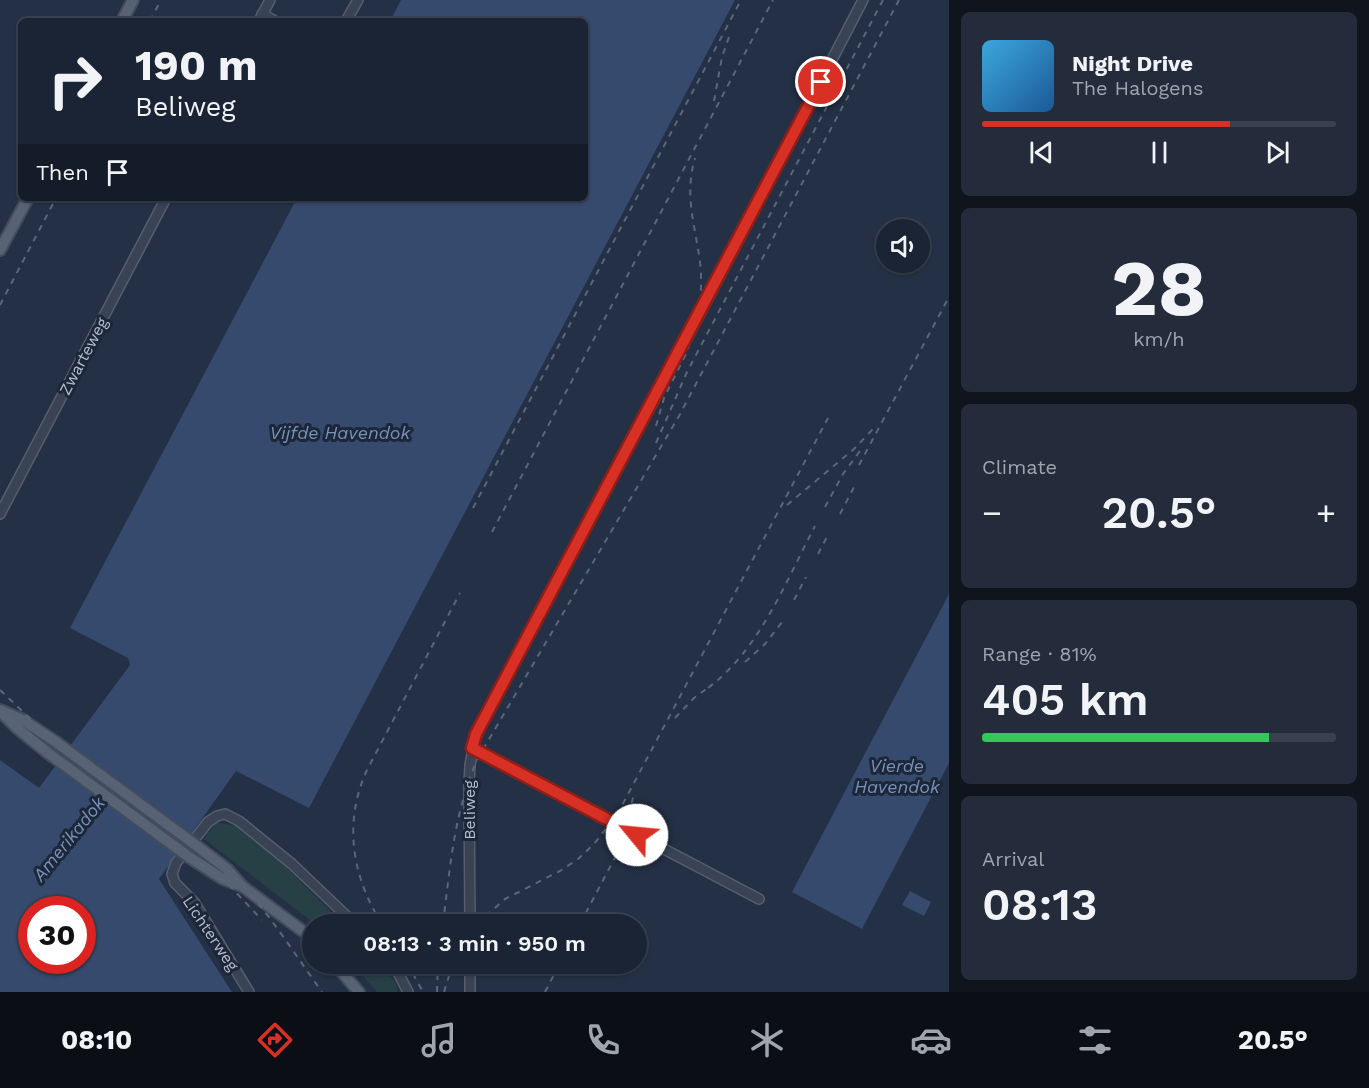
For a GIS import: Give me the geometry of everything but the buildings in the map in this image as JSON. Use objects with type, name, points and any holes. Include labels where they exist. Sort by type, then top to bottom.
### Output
[{"type":"main road","points":[[124,18],[133,0]]},
{"type":"main road","points":[[0,250],[26,201]]},
{"type":"main road","points":[[0,710],[23,720],[56,742],[197,846],[227,869],[242,886],[302,931]]},
{"type":"main road","points":[[0,710],[16,728],[48,753],[189,857],[223,879],[242,886]]},
{"type":"main road","points":[[343,974],[359,992]]},
{"type":"street","points":[[261,18],[270,0]]},
{"type":"street","points":[[348,18],[358,0]]},
{"type":"street","name":"Beliweg","points":[[470,914],[469,784],[472,748],[476,734],[863,0]]},
{"type":"street","name":"Zwarteweg","points":[[0,514],[164,201]]},
{"type":"street","points":[[472,748],[759,899]]},
{"type":"street","name":"Lichterweg","points":[[249,992],[194,902],[176,883],[172,874],[176,863],[208,822],[225,814],[239,821],[292,864],[344,914]]},
{"type":"street","points":[[399,974],[408,992]]},
{"type":"street","points":[[470,974],[470,992]]},
{"type":"green space","points":[[215,823],[236,825],[286,867],[333,914],[302,914],[204,839]]},
{"type":"green space","points":[[361,974],[389,974],[398,992],[377,992]]},
{"type":"water","name":"Vijfde Havendok","points":[[401,0],[735,0],[309,808],[236,771],[159,879],[232,992],[0,992],[0,760],[39,788],[130,665],[128,658],[70,628],[295,201],[588,201],[588,18],[392,18]]},
{"type":"water","name":"Vierde Havendok","points":[[949,594],[949,763],[862,929],[792,892]]},
{"type":"water","points":[[910,891],[931,902],[924,916],[902,905]]},
{"type":"railway","points":[[152,18],[161,0]]},
{"type":"railway","points":[[473,508],[741,0]]},
{"type":"railway","points":[[492,532],[773,0]]},
{"type":"railway","points":[[656,443],[687,372],[883,0]]},
{"type":"railway","points":[[444,914],[458,819],[478,758],[679,416],[899,0]]},
{"type":"railway","points":[[714,101],[722,57],[730,34]]},
{"type":"railway","points":[[683,360],[696,325],[701,287],[700,262],[690,198],[695,158]]},
{"type":"railway","points":[[0,305],[54,201]]},
{"type":"railway","points":[[859,465],[949,297]]},
{"type":"railway","points":[[656,426],[664,398],[686,354]]},
{"type":"railway","points":[[488,914],[505,899],[560,871],[578,859],[594,844],[618,813],[828,418]]},
{"type":"railway","points":[[787,505],[854,449],[874,428]]},
{"type":"railway","points":[[825,507],[843,474],[860,451]]},
{"type":"railway","points":[[840,514],[854,487]]},
{"type":"railway","points":[[708,688],[726,672],[757,635],[782,592],[815,526]]},
{"type":"railway","points":[[818,554],[829,533]]},
{"type":"railway","points":[[794,600],[806,577]]},
{"type":"railway","points":[[376,914],[364,887],[354,849],[355,809],[367,770],[460,593]]},
{"type":"railway","points":[[745,662],[765,644],[782,622]]},
{"type":"railway","points":[[675,718],[694,698],[713,684]]},
{"type":"railway","points":[[0,690],[40,728],[223,865],[254,898],[322,992]]},
{"type":"railway","points":[[0,710],[36,741],[230,886],[262,920]]},
{"type":"railway","points":[[585,914],[620,848],[634,794]]},
{"type":"railway","points":[[413,974],[423,992]]},
{"type":"railway","points":[[437,992],[438,974]]},
{"type":"railway","points":[[444,992],[450,974]]},
{"type":"railway","points":[[545,992],[554,974]]},
{"type":"route","points":[[637,835],[472,748],[476,734],[821,82]]},
{"type":"water label","name":"Amerikadok","points":[[69,839]]}]
